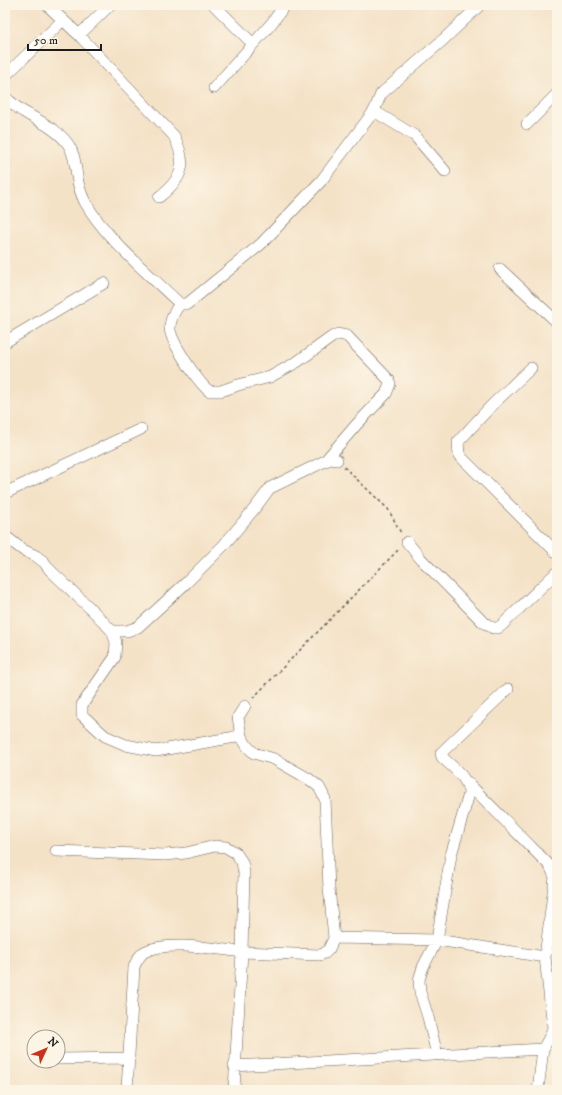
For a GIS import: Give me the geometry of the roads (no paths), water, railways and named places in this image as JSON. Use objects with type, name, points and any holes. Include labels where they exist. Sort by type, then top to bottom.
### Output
[{"type":"street","points":[[48,5],[79,35],[174,136],[181,150],[182,170],[177,180],[169,189],[158,197]]},
{"type":"street","points":[[79,35],[110,5]]},
{"type":"street","points":[[214,5],[253,44]]},
{"type":"street","points":[[214,88],[285,5]]},
{"type":"street","points":[[5,97],[22,112],[47,126],[64,140],[75,159],[80,188],[91,212],[119,246],[180,304],[187,304],[261,244],[321,181],[374,111],[381,94],[444,39],[480,5]]},
{"type":"street","points":[[5,76],[63,20]]},
{"type":"street","points":[[527,124],[557,94]]},
{"type":"street","points":[[374,111],[415,136],[445,171]]},
{"type":"street","points":[[500,269],[557,322]]},
{"type":"street","points":[[5,342],[104,283]]},
{"type":"street","points":[[112,632],[127,631],[138,627],[186,583],[223,546],[270,488],[331,461],[358,424],[386,394],[390,384],[389,380],[347,336],[338,334],[297,362],[270,376],[238,384],[221,391],[210,391],[200,380],[172,338],[170,326],[174,312],[180,304]]},
{"type":"street","points":[[531,368],[487,410],[458,442],[457,448],[459,455],[557,553]]},
{"type":"street","points":[[5,493],[141,429]]},
{"type":"street","points":[[5,536],[23,550],[36,556],[44,562],[50,570],[95,613],[112,632],[116,642],[115,657],[82,705],[82,715],[105,736],[126,745],[156,751],[241,736]]},
{"type":"street","points":[[407,542],[421,559],[488,626],[493,628],[498,628],[502,625],[557,572]]},
{"type":"street","points":[[508,689],[440,753],[442,757],[550,866],[556,877],[546,957],[553,1028],[543,1049],[538,1090]]},
{"type":"street","points":[[128,1090],[134,967],[137,959],[143,953],[167,946],[242,952],[320,955],[329,949],[334,938],[329,888],[325,799],[319,787],[309,779],[274,759],[254,753],[247,746],[241,736],[238,717],[245,706]]},
{"type":"street","points":[[437,1055],[428,1017],[420,992],[419,980],[423,967],[437,940],[451,855],[469,794],[469,788],[466,781]]},
{"type":"street","points":[[56,851],[165,855],[186,853],[215,846],[226,847],[236,853],[242,862],[244,873],[242,952],[234,1066],[234,1090]]},
{"type":"street","points":[[334,938],[437,940],[546,957]]},
{"type":"street","points":[[234,1066],[543,1049]]},
{"type":"street","points":[[66,1059],[129,1058]]}]
